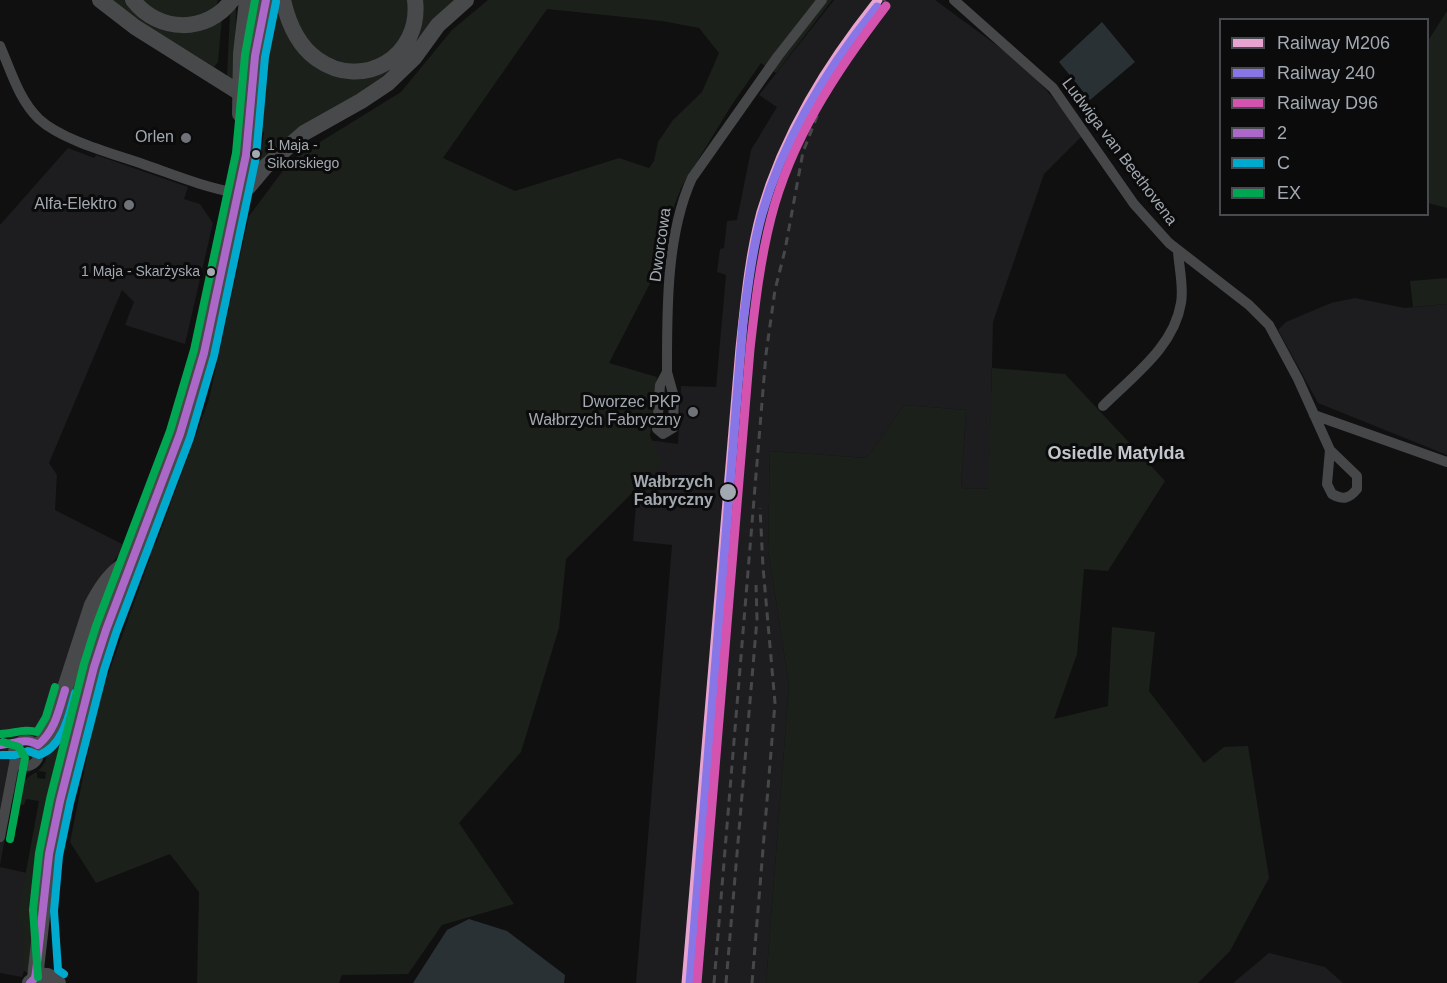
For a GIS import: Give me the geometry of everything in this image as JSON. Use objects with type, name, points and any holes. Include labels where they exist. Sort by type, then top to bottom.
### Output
[{"type":"main road","points":[[100,0],[135,27],[240,93]]},
{"type":"main road","points":[[133,0],[146,14],[159,22],[184,25],[210,20],[232,0]]},
{"type":"main road","points":[[237,193],[241,54],[247,0]]},
{"type":"main road","points":[[38,981],[49,854],[76,734],[106,630],[180,434],[204,353],[246,155],[255,56],[266,0]]},
{"type":"main road","points":[[283,0],[292,29],[306,49],[327,65],[352,71],[383,65],[405,47],[414,28],[415,0]]},
{"type":"main road","points":[[237,193],[249,186],[265,167],[304,133],[388,83],[414,58],[438,25],[466,0]]},
{"type":"main road","points":[[38,746],[46,740],[51,731],[92,606],[99,592],[120,566],[132,562]]},
{"type":"street","name":"Dworcowa","points":[[667,372],[660,385],[657,429],[663,434],[673,429],[674,397],[667,372],[673,251],[683,197],[692,178],[778,56],[822,0]]},
{"type":"street","name":"Ludwiga van Beethovena","points":[[954,0],[1053,88],[1134,204],[1168,243],[1249,305],[1269,325],[1330,450]]},
{"type":"street","points":[[0,46],[24,100],[40,120],[97,148],[193,182],[237,193]]},
{"type":"street","points":[[1103,406],[1161,348],[1173,330],[1182,302],[1178,251]]},
{"type":"street","points":[[1314,415],[1447,462]]},
{"type":"street","points":[[0,837],[11,788],[15,759],[14,748],[20,741],[31,740],[38,746],[40,754],[38,760],[27,766],[11,788]]},
{"type":"street","points":[[15,759],[27,766]]},
{"type":"shaded area","points":[[108,0],[126,0],[155,25],[222,17],[218,62],[214,67],[120,11]]},
{"type":"shaded area","points":[[138,0],[218,0],[210,14],[172,20]]},
{"type":"shaded area","points":[[273,0],[276,0],[321,66],[390,67],[421,0],[456,0],[397,69],[259,168],[264,132],[258,131],[260,98]]},
{"type":"shaded area","points":[[288,0],[411,0],[412,5],[401,43],[372,63],[347,64],[325,56],[311,44],[302,34]]},
{"type":"shaded area","points":[[488,0],[832,0],[776,73],[761,63],[731,106],[681,188],[673,209],[659,266],[609,363],[657,377],[650,436],[662,463],[566,559],[559,628],[521,752],[459,823],[514,904],[442,925],[408,974],[342,975],[339,983],[197,983],[199,892],[170,854],[96,883],[70,842],[98,702],[151,556],[147,555],[150,545],[156,544],[209,399],[249,216],[291,160],[401,92],[452,30]],"holes":[[[547,9],[662,21],[699,28],[719,53],[702,92],[673,120],[658,142],[654,161],[649,168],[619,158],[515,191],[443,158]]]},
{"type":"shaded area","points":[[834,0],[935,0],[1025,66],[1070,117],[1081,137],[1044,174],[993,322],[989,489],[961,488],[966,410],[904,405],[867,458],[770,451],[768,549],[789,685],[766,983],[636,983],[672,545],[633,541],[640,458],[648,440],[678,444],[681,386],[716,387],[726,275],[717,272],[720,249],[724,248],[727,221],[737,220],[751,150],[777,107],[759,95]]},
{"type":"shaded area","points":[[236,5],[235,82],[227,76],[230,15],[231,9]]},
{"type":"shaded area","points":[[1447,11],[1447,208],[1429,203],[1429,39]]},
{"type":"shaded area","points":[[1102,22],[1135,62],[1090,100],[1059,62]]},
{"type":"shaded area","points":[[68,148],[94,158],[96,155],[188,187],[184,199],[200,204],[213,223],[185,344],[125,325],[134,302],[122,290],[49,463],[57,475],[55,510],[122,544],[111,566],[44,749],[43,761],[23,776],[12,798],[0,865],[0,225]]},
{"type":"shaded area","points":[[1447,278],[1447,304],[1413,307],[1410,281]]},
{"type":"shaded area","points":[[1355,298],[1405,308],[1447,304],[1447,455],[1318,403],[1278,330],[1286,322],[1331,303]]},
{"type":"shaded area","points":[[992,368],[1065,374],[1165,481],[1108,571],[1084,569],[1077,654],[1054,719],[1108,706],[1112,627],[1155,632],[1149,691],[1204,763],[1224,747],[1248,746],[1269,878],[1230,951],[1198,983],[766,983],[789,685],[768,549],[770,451],[867,458],[904,405],[966,410],[961,488],[988,489]]},
{"type":"shaded area","points":[[109,591],[80,674],[43,831],[33,898],[30,970],[25,972],[23,969],[22,921],[17,921],[39,801],[26,799],[24,805],[14,803],[19,789],[28,777],[37,772],[37,778],[45,779],[46,772],[38,771],[45,761],[48,749],[57,740],[60,731],[58,728],[95,608]]},
{"type":"shaded area","points":[[0,867],[27,873],[23,893],[24,971],[22,977],[0,973]]},
{"type":"shaded area","points":[[469,919],[507,931],[565,975],[564,983],[413,983],[447,930]]},
{"type":"shaded area","points":[[1269,953],[1325,967],[1343,983],[1233,983]]},
{"type":"railway","points":[[714,983],[766,354],[775,290],[785,250],[803,152],[821,106],[885,0]]},
{"type":"railway","points":[[752,983],[775,703],[760,508]]},
{"type":"railway","points":[[726,983],[757,619],[756,585]]},
{"type":"rail line","name":"M206","points":[[686,983],[740,348],[753,245],[771,183],[795,127],[841,49],[878,0]]},
{"type":"rail line","name":"D96","points":[[697,983],[750,349],[764,250],[780,189],[803,133],[833,80],[886,6]]},
{"type":"rail line","name":"240","points":[[690,983],[743,323],[753,255],[771,186],[795,131],[824,79],[877,7]]},
{"type":"transit line","name":"EX","points":[[38,977],[33,910],[39,853],[50,799],[84,664],[96,626],[170,431],[194,350],[236,153],[245,55],[255,0]]},
{"type":"transit line","name":"2","points":[[30,983],[35,978],[36,972],[49,854],[94,667],[180,434],[204,353],[246,155],[255,56],[266,0]]},
{"type":"transit line","name":"C","points":[[64,974],[58,970],[54,911],[59,856],[70,803],[104,670],[190,438],[214,356],[256,157],[265,57],[276,2]]},
{"type":"transit line","name":"EX","points":[[0,734],[37,732],[46,717],[55,687]]},
{"type":"transit line","name":"2","points":[[0,745],[25,741],[38,745],[52,727],[65,690]]},
{"type":"transit line","name":"C","points":[[2,755],[15,755],[28,751],[39,755],[47,751],[54,745],[64,729],[75,693]]},
{"type":"transit line","name":"EX","points":[[3,742],[19,747],[25,758],[10,839]]},
{"type":"place","name":"Orlen","points":[[186,138]]},
{"type":"place","name":"1 Maja - Sikorskiego","points":[[256,154]]},
{"type":"place","name":"Alfa-Elektro","points":[[129,205]]},
{"type":"place","name":"1 Maja - Skarżyska","points":[[211,272]]},
{"type":"place","name":"Dworzec PKP Wałbrzych Fabryczny","points":[[693,412]]},
{"type":"place","name":"Wałbrzych Fabryczny","points":[[728,492]]},
{"type":"district","name":"Osiedle Matylda","points":[[1116,454]]}]
